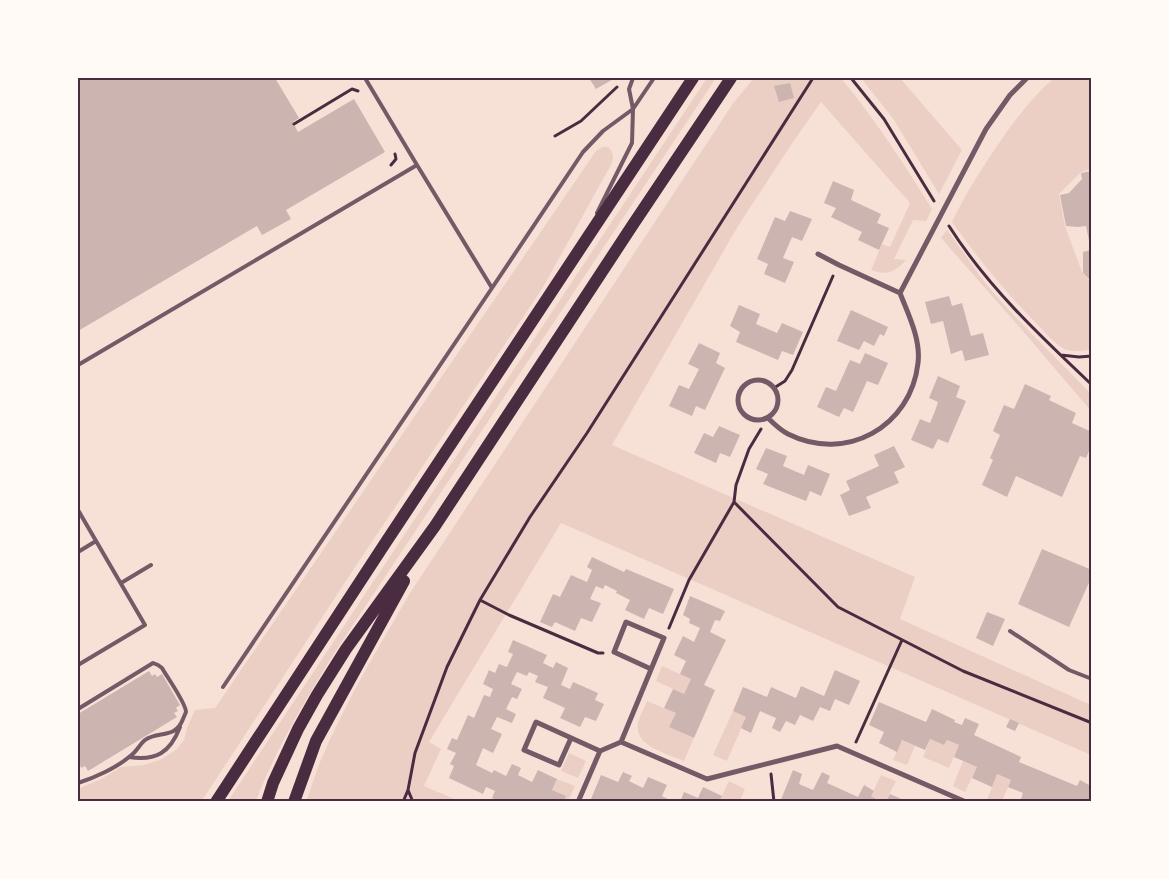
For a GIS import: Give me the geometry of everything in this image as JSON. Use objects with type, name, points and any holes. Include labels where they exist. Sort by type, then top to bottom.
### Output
[{"type":"main road","points":[[216,802],[389,537],[694,78]]},
{"type":"main road","points":[[267,802],[298,729],[346,649],[435,526],[731,78]]},
{"type":"main road","points":[[294,802],[316,741],[435,526]]},
{"type":"street","points":[[900,293],[986,129],[1010,95],[1027,78]]},
{"type":"street","points":[[768,418],[788,434],[814,443],[839,445],[854,442],[880,429],[892,419],[911,392],[916,377],[919,361],[917,345],[900,293],[818,254]]},
{"type":"street","points":[[763,381],[774,388],[778,401],[776,408],[768,418],[755,420],[744,415],[740,409],[738,403],[740,391],[750,382],[763,381]]},
{"type":"street","points":[[578,802],[600,751],[621,742],[652,669],[664,638],[626,622],[614,652],[652,669]]},
{"type":"street","points":[[571,738],[559,765],[524,750],[536,722],[600,751]]},
{"type":"street","points":[[621,742],[707,779],[837,746],[966,802]]},
{"type":"lane","points":[[365,78],[492,288]]},
{"type":"lane","points":[[576,255],[632,143],[633,109],[629,89],[633,78]]},
{"type":"lane","points":[[224,687],[583,152],[603,131],[633,109],[654,78]]},
{"type":"lane","points":[[78,365],[417,166]]},
{"type":"lane","points":[[78,510],[145,625],[78,665]]},
{"type":"lane","points":[[78,552],[96,541]]},
{"type":"lane","points":[[121,583],[151,565]]},
{"type":"lane","points":[[1010,631],[1069,670],[1092,679]]},
{"type":"lane","points":[[78,709],[153,663],[162,668],[184,704],[186,712],[176,738],[162,752],[153,757],[143,759],[129,758]]},
{"type":"lane","points":[[78,783],[129,758],[143,741],[150,737],[172,732],[181,725]]},
{"type":"path","points":[[403,802],[408,790],[415,753],[428,716],[447,667],[480,600],[530,517],[587,433],[813,78]]},
{"type":"path","points":[[851,78],[884,119],[956,236],[985,274],[1042,338],[1092,385]]},
{"type":"path","points":[[355,84],[359,92]]},
{"type":"path","points":[[555,136],[581,121],[620,84]]},
{"type":"path","points":[[294,124],[352,89],[361,92],[370,86]]},
{"type":"path","points":[[391,165],[396,159],[394,151]]},
{"type":"path","points":[[774,388],[785,381],[792,370],[839,265]]},
{"type":"path","points":[[1061,355],[1092,356]]},
{"type":"path","points":[[664,638],[689,580],[734,502],[736,485],[749,449],[768,418]]},
{"type":"path","points":[[734,502],[838,607],[963,671],[1092,723]]},
{"type":"path","points":[[480,600],[509,615],[598,653],[614,652]]},
{"type":"path","points":[[851,752],[902,640]]},
{"type":"path","points":[[770,763],[774,802]]},
{"type":"path","points":[[408,790],[413,802]]},
{"type":"shaded area","points":[[707,78],[716,78],[333,655],[282,744],[256,801],[228,801]]},
{"type":"shaded area","points":[[754,78],[841,78],[889,142],[932,209],[926,221],[913,220],[894,259],[906,260],[902,264],[886,273],[871,270],[882,244],[890,247],[910,203],[821,102],[738,226],[612,445],[915,577],[900,619],[1091,705],[1091,755],[561,523],[429,742],[441,749],[424,786],[459,801],[306,802],[320,762],[340,718],[410,593],[734,102]]},
{"type":"shaded area","points":[[861,78],[900,78],[962,150],[939,194],[894,120]]},
{"type":"shaded area","points":[[1054,78],[1091,78],[1091,169],[1081,172],[1059,194],[1065,226],[1082,272],[1091,283],[1091,350],[1068,350],[1054,342],[1003,287],[952,222],[987,160],[1029,104]]},
{"type":"shaded area","points":[[602,147],[608,147],[612,153],[611,165],[542,289],[361,558],[205,796],[200,802],[78,801],[78,789],[101,779],[121,767],[144,765],[162,759],[177,749],[184,740],[195,710],[215,708],[596,151]]},
{"type":"shaded area","points":[[947,230],[996,295],[1091,394],[1091,411],[941,238]]},
{"type":"shaded area","points":[[662,666],[691,679],[684,694],[656,681]]},
{"type":"shaded area","points":[[647,701],[676,713],[669,727],[694,738],[684,761],[653,748],[641,738],[638,731],[638,723]]},
{"type":"shaded area","points":[[733,711],[746,717],[727,761],[713,755]]},
{"type":"shaded area","points":[[930,739],[944,745],[947,740],[959,745],[949,768],[923,757]]},
{"type":"shaded area","points":[[902,740],[915,746],[907,765],[893,760]]},
{"type":"shaded area","points":[[569,753],[586,761],[578,778],[561,771]]},
{"type":"shaded area","points":[[963,761],[977,767],[965,792],[953,786]]},
{"type":"shaded area","points":[[997,774],[1011,780],[1002,801],[990,801],[987,800]]},
{"type":"shaded area","points":[[881,775],[896,781],[886,801],[871,796]]},
{"type":"shaded area","points":[[557,779],[575,786],[568,801],[563,801],[565,796],[552,790]]},
{"type":"shaded area","points":[[729,781],[745,789],[740,801],[719,802]]},
{"type":"building","points":[[78,78],[275,78],[299,118],[293,122],[298,132],[354,99],[385,152],[286,210],[291,219],[262,235],[257,226],[78,331]]},
{"type":"building","points":[[589,78],[615,78],[596,89]]},
{"type":"building","points":[[790,83],[794,98],[779,102],[774,86]]},
{"type":"building","points":[[1092,171],[1092,282],[1083,273],[1083,252],[1091,250],[1086,226],[1066,226],[1060,195],[1069,193],[1082,179],[1081,173]]},
{"type":"building","points":[[833,181],[854,190],[851,200],[881,214],[877,223],[889,228],[879,250],[858,240],[862,232],[831,217],[836,208],[824,203]]},
{"type":"building","points":[[790,211],[812,219],[802,241],[792,237],[783,258],[794,262],[785,283],[764,274],[768,264],[757,259],[775,217],[785,221]]},
{"type":"building","points":[[949,296],[952,306],[962,303],[971,336],[983,333],[989,355],[965,361],[962,350],[951,354],[943,321],[931,324],[925,302]]},
{"type":"building","points":[[739,305],[760,314],[756,324],[777,333],[782,323],[803,332],[793,355],[782,351],[778,360],[736,342],[740,332],[730,326]]},
{"type":"building","points":[[851,310],[888,327],[884,336],[880,334],[874,346],[864,341],[859,350],[837,341]]},
{"type":"building","points":[[699,343],[720,353],[716,363],[725,368],[705,410],[696,406],[692,416],[669,406],[679,385],[689,389],[699,369],[688,364]]},
{"type":"building","points":[[865,353],[888,363],[878,385],[867,381],[853,412],[844,408],[839,417],[817,407],[826,387],[836,391],[850,360],[860,364]]},
{"type":"building","points":[[938,376],[960,386],[956,397],[966,401],[948,443],[938,439],[933,449],[911,440],[920,419],[930,423],[938,402],[929,398]]},
{"type":"building","points":[[1025,384],[1051,396],[1049,400],[1076,413],[1072,423],[1092,432],[1092,444],[1086,458],[1080,456],[1062,497],[1016,476],[1007,497],[982,485],[993,460],[990,458],[1000,435],[993,431],[1004,405],[1014,409]]},
{"type":"building","points":[[719,426],[740,435],[730,457],[720,453],[716,463],[694,453],[704,433],[713,437]]},
{"type":"building","points":[[894,446],[905,467],[894,472],[899,483],[866,497],[871,508],[849,516],[840,495],[850,490],[846,481],[879,466],[874,455]]},
{"type":"building","points":[[766,448],[787,456],[783,466],[804,475],[808,465],[830,474],[821,496],[810,491],[806,501],[763,484],[768,474],[756,469]]},
{"type":"building","points":[[1042,549],[1092,570],[1092,576],[1069,627],[1018,604]]},
{"type":"building","points":[[592,557],[624,572],[626,569],[674,589],[663,614],[649,608],[644,619],[625,610],[630,600],[605,585],[603,589],[596,586],[590,599],[601,603],[592,622],[581,618],[575,631],[555,622],[552,627],[540,622],[553,594],[560,597],[571,575],[587,582],[592,570],[587,567]]},
{"type":"building","points":[[690,596],[725,611],[720,621],[715,620],[710,632],[726,640],[704,685],[715,690],[694,738],[669,727],[676,713],[664,708],[673,689],[684,694],[691,679],[680,674],[686,661],[674,655],[683,636],[694,642],[700,628],[689,623],[690,619],[683,615]]},
{"type":"building","points":[[987,612],[1005,619],[993,646],[976,638]]},
{"type":"building","points":[[513,640],[547,655],[543,663],[553,668],[556,662],[568,668],[561,685],[570,689],[573,682],[598,693],[595,700],[604,704],[596,721],[585,717],[580,727],[560,718],[565,708],[543,698],[548,687],[535,682],[538,676],[529,672],[527,676],[517,672],[511,684],[522,689],[517,699],[512,697],[506,709],[516,714],[512,723],[497,717],[491,729],[502,734],[493,753],[483,748],[476,765],[492,773],[494,770],[506,776],[512,764],[521,768],[518,775],[532,782],[538,770],[557,779],[552,790],[566,796],[563,802],[513,802],[508,799],[506,802],[500,802],[492,798],[495,791],[486,787],[483,794],[449,778],[454,766],[450,764],[456,753],[447,749],[452,738],[457,740],[468,715],[474,718],[484,695],[490,697],[493,689],[483,684],[489,670],[495,673],[499,664],[507,667],[513,654],[508,652]]},
{"type":"building","points":[[835,670],[860,681],[849,705],[835,699],[830,711],[820,707],[813,721],[800,715],[795,725],[786,721],[780,732],[772,728],[776,718],[760,711],[751,733],[741,728],[746,717],[733,711],[743,687],[767,697],[771,687],[796,698],[801,686],[824,696]]},
{"type":"building","points":[[149,671],[152,676],[155,674],[157,677],[162,674],[180,705],[176,708],[178,711],[174,713],[177,717],[88,771],[85,766],[81,768],[80,765],[78,767],[78,714]]},
{"type":"building","points":[[879,702],[926,722],[932,709],[962,725],[965,718],[979,724],[974,735],[1021,757],[1019,762],[1077,786],[1080,780],[1091,786],[1092,802],[1064,802],[1059,799],[1058,802],[1020,802],[1023,793],[1008,787],[1011,780],[997,774],[992,787],[972,778],[977,767],[954,757],[959,745],[947,740],[944,745],[930,739],[925,750],[902,740],[897,752],[879,743],[884,732],[869,725]]},
{"type":"building","points":[[1010,719],[1019,723],[1015,731],[1006,727]]},
{"type":"building","points":[[793,770],[802,774],[799,784],[813,790],[822,772],[830,776],[827,783],[858,797],[864,785],[874,791],[871,796],[882,802],[780,802]]},
{"type":"building","points":[[623,772],[632,776],[629,781],[643,788],[648,777],[667,785],[662,796],[674,802],[595,802],[591,799],[601,775],[618,782]]},
{"type":"building","points":[[703,787],[722,796],[719,802],[680,802],[684,792],[698,798]]},
{"type":"building","points":[[890,794],[908,802],[886,802]]}]
